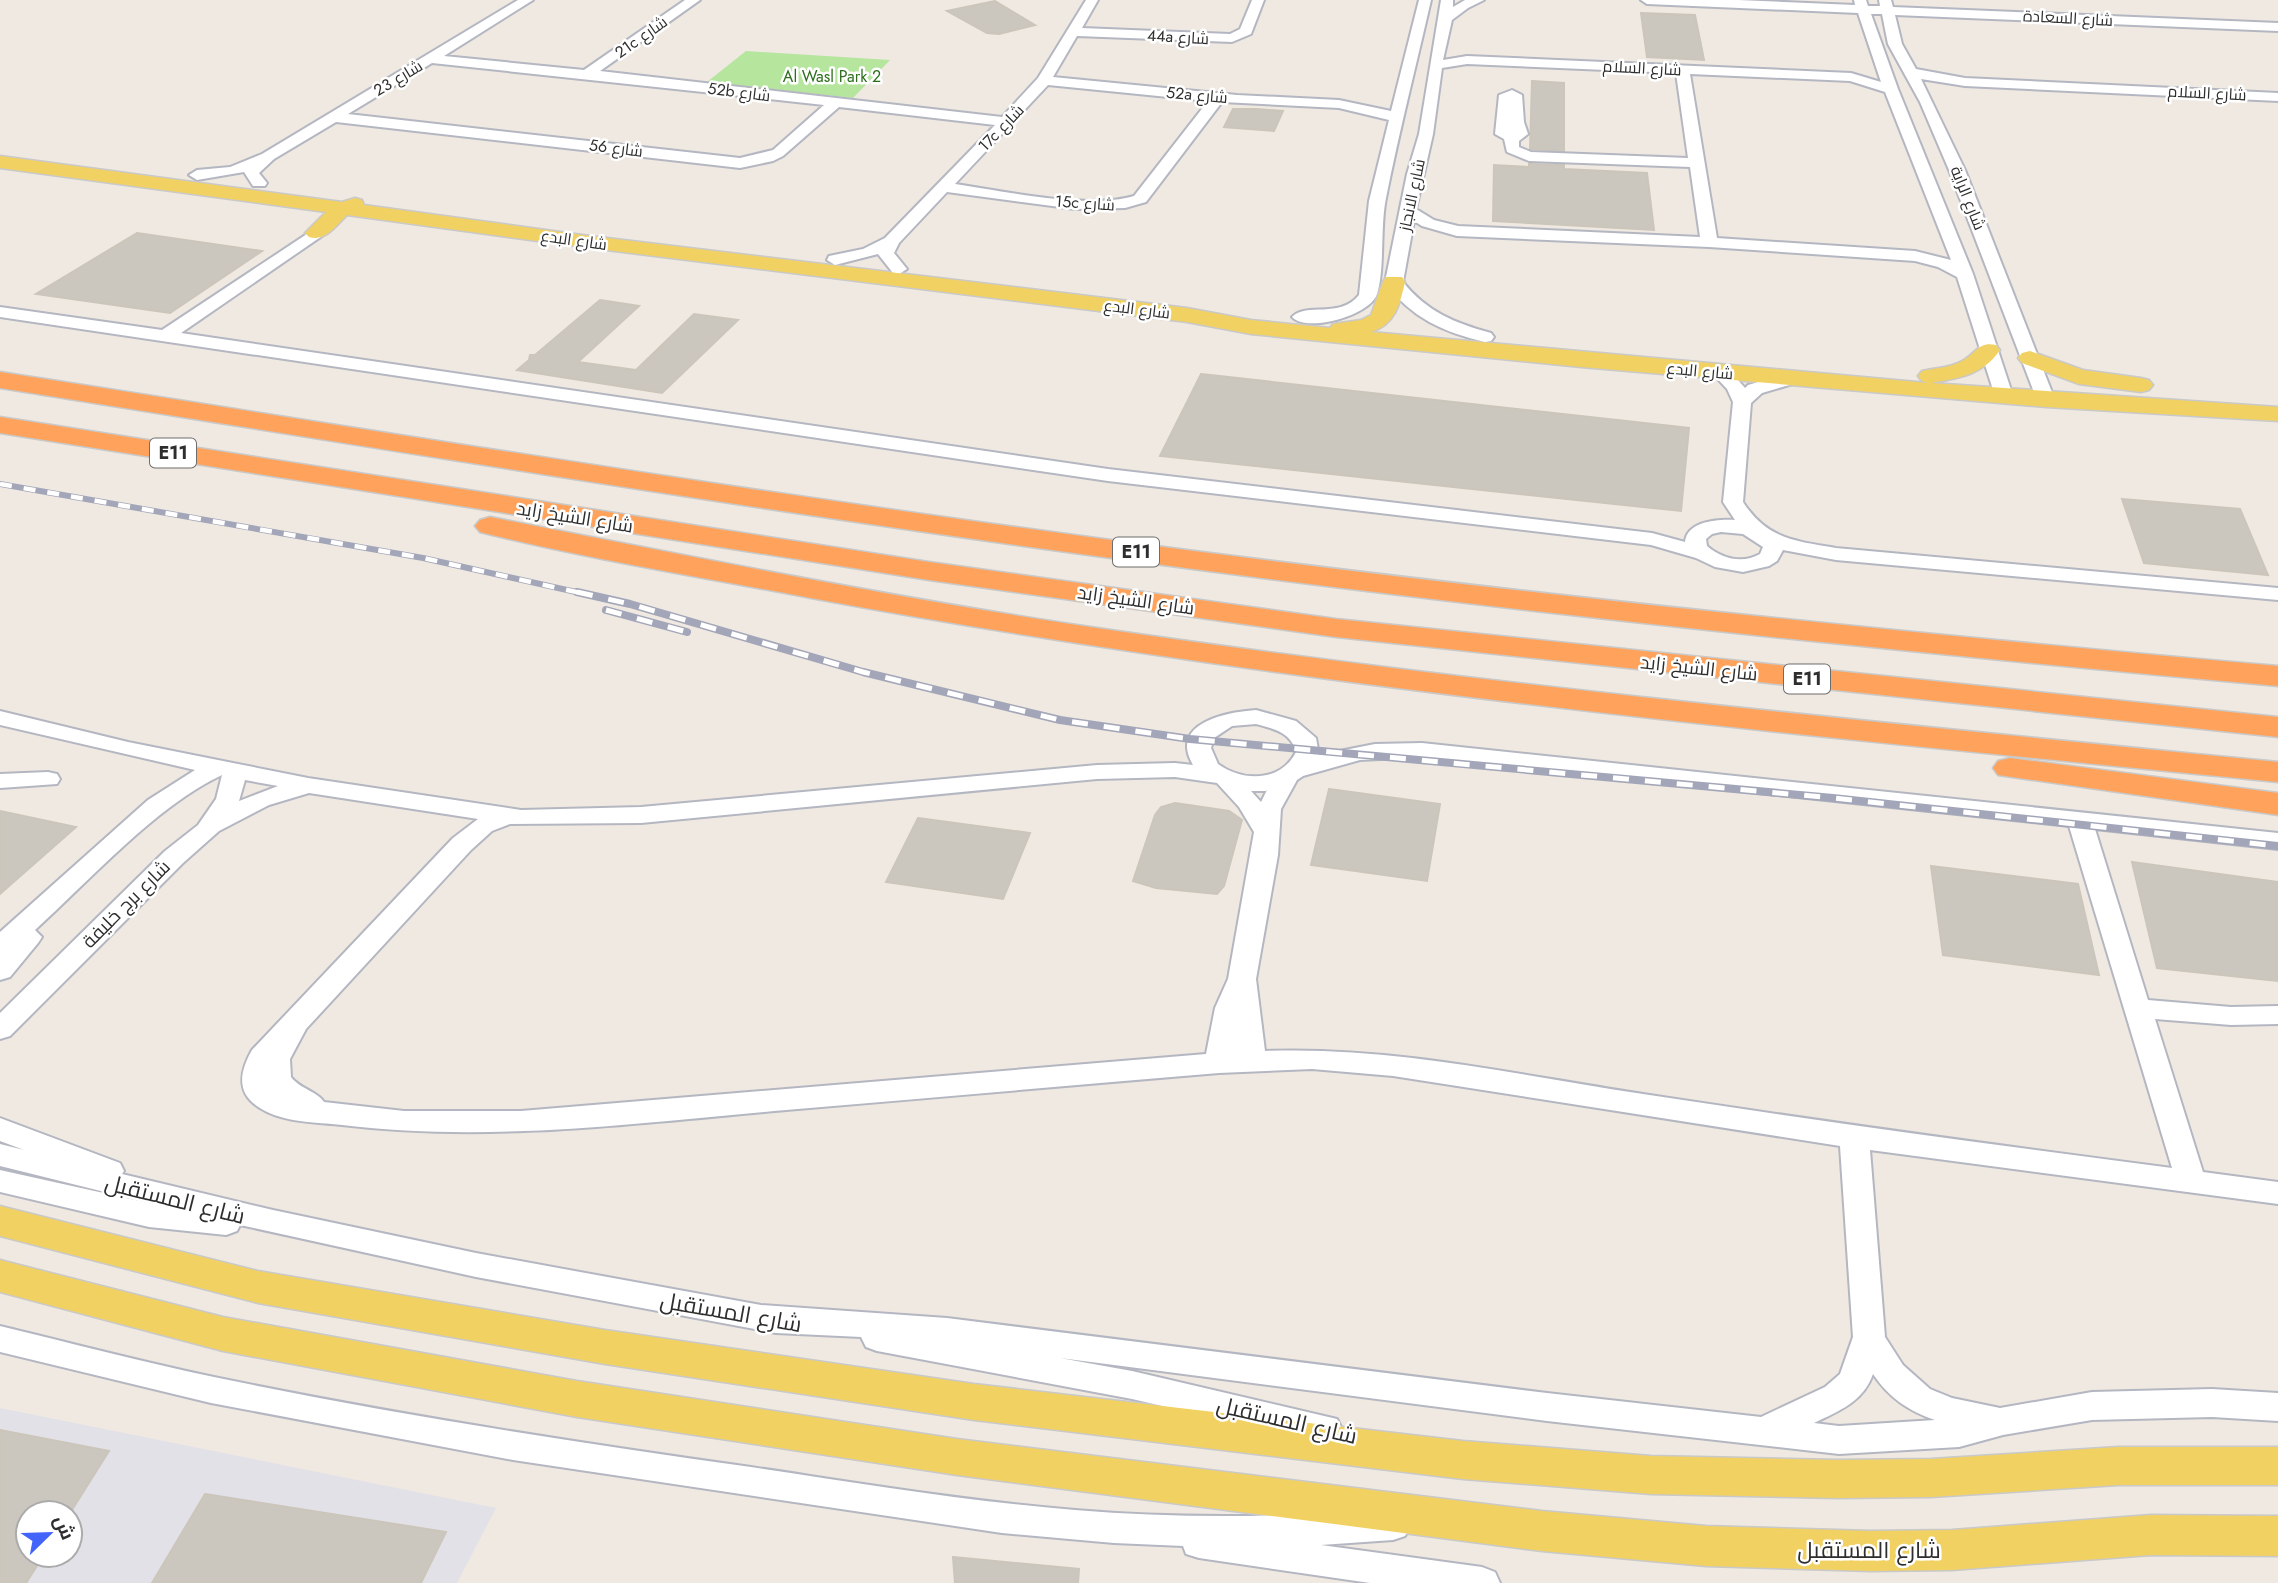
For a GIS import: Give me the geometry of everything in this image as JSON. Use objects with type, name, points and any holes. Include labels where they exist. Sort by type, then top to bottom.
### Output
[{"type":"highway","name":"E11","points":[[0,380],[642,481],[1249,567],[1653,615],[2278,676]]},
{"type":"highway","name":"شارع الشيخ زايد","points":[[0,425],[929,571],[1336,628],[2278,727]]},
{"type":"highway","points":[[346,481],[468,522],[851,597],[1220,655],[1626,705],[2278,772]]},
{"type":"highway","points":[[1626,705],[1894,752],[2278,804]]},
{"type":"main road","name":"شارع البدع","points":[[0,149],[899,269],[1485,337],[1930,376],[2001,389]]},
{"type":"main road","name":"شارع البدع","points":[[0,162],[594,243],[1187,315],[1251,327],[1790,379],[2043,392],[2278,414]]},
{"type":"main road","points":[[316,233],[344,208],[370,204],[454,214],[492,214]]},
{"type":"main road","points":[[316,233],[344,220],[388,215]]},
{"type":"main road","points":[[1187,315],[1333,329],[1374,325],[1387,313],[1394,282]]},
{"type":"main road","points":[[1930,376],[1968,368],[1982,360],[1988,350]]},
{"type":"main road","points":[[2030,358],[2079,377],[2145,385],[2179,396]]},
{"type":"main road","name":"شارع البدع","points":[[2043,392],[2278,401]]},
{"type":"main road","name":"شارع المستقبل","points":[[0,1221],[258,1287],[486,1328],[849,1385],[1464,1460],[1651,1475],[1811,1479],[1930,1478],[2146,1465],[2278,1466]]},
{"type":"main road","name":"شارع المستقبل","points":[[0,1276],[223,1334],[702,1419],[957,1457],[1624,1540],[1789,1550],[1952,1550],[2151,1535],[2278,1535]]},
{"type":"street","name":"شارع 23","points":[[197,175],[233,171],[269,156],[527,0]]},
{"type":"street","name":"21c شارع","points":[[587,74],[694,0]]},
{"type":"street","name":"17c شارع","points":[[835,260],[868,253],[891,241],[1044,80],[1092,0]]},
{"type":"street","name":"44a شارع","points":[[1074,32],[1232,38],[1246,32],[1258,0]]},
{"type":"street","name":"شارع الانجاز","points":[[1411,0],[1403,39],[1412,52]]},
{"type":"street","name":"شارع الانجاز","points":[[1301,317],[1342,313],[1364,302],[1368,295],[1377,201],[1425,0]]},
{"type":"street","name":"شارع الانجاز","points":[[1394,282],[1426,134],[1447,0]]},
{"type":"street","points":[[1446,19],[1463,5],[1478,0]]},
{"type":"street","name":"شارع السعادة","points":[[1647,0],[1861,3],[2278,17]]},
{"type":"street","name":"شارع السعادة","points":[[1844,0],[1861,3]]},
{"type":"street","name":"شارع الراية","points":[[1861,3],[1891,89],[1965,274],[2001,389]]},
{"type":"street","name":"شارع السعادة","points":[[1886,4],[2278,27]]},
{"type":"street","name":"شارع الراية","points":[[1886,4],[1895,44],[1912,73],[1942,99],[1992,259],[2043,392]]},
{"type":"street","name":"52b شارع","points":[[433,57],[1006,122]]},
{"type":"street","name":"شارع السلام","points":[[1435,65],[1458,60],[1514,77],[1682,69],[1851,77],[1885,72]]},
{"type":"street","points":[[1682,69],[1709,242]]},
{"type":"street","name":"شارع السلام","points":[[1912,73],[1954,81],[2278,97]]},
{"type":"street","points":[[1575,76],[1514,77],[1506,95],[1503,134],[1511,139],[1596,143]]},
{"type":"street","name":"شارع السلام","points":[[1851,77],[1891,89]]},
{"type":"street","name":"52a شارع","points":[[1044,80],[1350,107],[1376,111],[1396,118]]},
{"type":"street","points":[[2011,83],[1999,90],[2019,98]]},
{"type":"street","name":"15c شارع","points":[[943,187],[1100,206],[1134,203],[1140,199],[1218,97]]},
{"type":"street","name":"52a شارع","points":[[1350,107],[1374,106],[1401,98]]},
{"type":"street","name":"شارع السلام","points":[[1942,99],[2019,98],[2278,107]]},
{"type":"street","name":"شارع 56","points":[[339,114],[740,163],[768,158],[778,153],[835,103]]},
{"type":"street","points":[[1511,139],[1514,151],[1529,156],[1698,163]]},
{"type":"street","points":[[259,183],[251,173],[269,156]]},
{"type":"street","points":[[1408,211],[1427,223],[1457,231]]},
{"type":"street","points":[[1402,243],[1422,236],[1457,231],[1709,242],[1915,256],[1944,263],[1965,274]]},
{"type":"street","points":[[164,337],[316,233]]},
{"type":"street","points":[[891,241],[886,253],[899,269]]},
{"type":"street","points":[[1915,256],[1939,252],[1953,243],[1964,251],[1992,259]]},
{"type":"street","points":[[1394,282],[1411,305],[1426,316],[1485,337]]},
{"type":"street","points":[[0,312],[1108,475],[1669,542],[1702,539],[1731,526],[1798,548],[1836,554],[2278,594]]},
{"type":"street","points":[[1702,539],[1733,502],[1742,402],[1735,387],[1721,373]]},
{"type":"street","points":[[1742,402],[1755,389],[1790,379]]},
{"type":"street","points":[[1702,539],[1728,564],[1758,564],[1773,552],[1773,547],[1744,519],[1733,502]]},
{"type":"street","points":[[1219,1063],[1229,1007],[1242,979],[1265,855],[1269,809],[1294,773],[1309,758],[1309,747],[1303,736],[1290,726],[1274,720],[1237,718],[1219,723],[1206,731],[1199,741],[1197,750],[1200,760],[1249,803],[1266,831]]},
{"type":"street","points":[[7,726],[308,785],[505,817],[581,818],[641,815],[1153,769],[1222,777],[1246,783],[1266,783],[1360,751],[1401,749],[2278,841]]},
{"type":"street","points":[[1097,772],[1142,764],[1199,741]]},
{"type":"street","points":[[128,749],[162,771],[166,787],[158,806]]},
{"type":"street","points":[[0,947],[158,806],[195,779],[229,769]]},
{"type":"street","name":"شارع برج خليفة","points":[[0,1029],[174,857],[207,830],[228,799],[229,769]]},
{"type":"street","points":[[0,782],[47,779]]},
{"type":"street","points":[[207,830],[260,800],[308,785]]},
{"type":"street","points":[[416,803],[446,823],[449,845],[443,865]]},
{"type":"street","points":[[505,817],[474,833],[296,1022],[261,1055],[254,1069],[254,1083],[260,1095],[272,1104],[290,1109],[404,1122],[521,1122],[1219,1063],[1312,1059],[1393,1066],[1854,1137],[2278,1193]]},
{"type":"street","points":[[2079,819],[2191,1182]]},
{"type":"street","points":[[2225,835],[2258,851],[2278,856]]},
{"type":"street","points":[[0,971],[68,887]]},
{"type":"street","points":[[1242,979],[1252,1061]]},
{"type":"street","points":[[2137,1008],[2231,1016],[2278,1015]]},
{"type":"street","points":[[0,1129],[93,1162],[114,1174],[131,1189]]},
{"type":"street","points":[[1854,1137],[1869,1337],[1882,1365],[1898,1384],[1920,1400],[1943,1410],[2003,1421]]},
{"type":"street","name":"شارع المستقبل","points":[[0,1155],[273,1223],[476,1265],[1132,1385],[1464,1460]]},
{"type":"street","points":[[0,1181],[179,1220],[273,1223]]},
{"type":"street","points":[[762,1317],[947,1331],[1839,1440],[1878,1440],[1959,1433],[2003,1421],[2092,1406],[2212,1403],[2278,1407]]},
{"type":"street","points":[[1762,1432],[1837,1397],[1854,1381],[1869,1337]]},
{"type":"street","name":"شارع المستقبل","points":[[0,1339],[240,1396],[397,1425],[726,1479],[1073,1525],[1268,1531],[1461,1520]]},
{"type":"street","points":[[1073,1525],[1482,1583]]},
{"type":"shaded area","points":[[0,1408],[496,1508],[457,1583],[0,1583]]},
{"type":"green space","name":"Al Wasl Park 2","points":[[746,51],[890,60],[853,98],[707,82]]},
{"type":"building","points":[[995,1],[1035,25],[999,34],[987,33],[947,11]]},
{"type":"building","points":[[1641,13],[1695,15],[1704,60],[1647,57]]},
{"type":"building","points":[[1532,81],[1564,83],[1564,151],[1530,149]]},
{"type":"building","points":[[1233,109],[1283,111],[1274,131],[1224,127]]},
{"type":"building","points":[[1529,164],[1564,165],[1564,169],[1647,173],[1654,230],[1493,221],[1494,165],[1529,167]]},
{"type":"building","points":[[137,233],[262,251],[170,313],[36,294]]},
{"type":"building","points":[[600,300],[639,306],[578,362],[636,370],[694,314],[738,320],[662,393],[517,370],[529,360],[530,355],[535,355]]},
{"type":"building","points":[[1201,374],[1689,428],[1681,511],[1160,456]]},
{"type":"building","points":[[2122,499],[2240,509],[2268,575],[2144,563]]},
{"type":"building","points":[[1329,789],[1440,804],[1427,881],[1311,865]]},
{"type":"building","points":[[1175,803],[1229,811],[1242,820],[1224,886],[1217,894],[1156,888],[1133,881],[1155,815],[1161,807]]},
{"type":"building","points":[[0,811],[76,827],[0,894]]},
{"type":"building","points":[[918,818],[1030,833],[1003,899],[886,882]]},
{"type":"building","points":[[2132,862],[2278,882],[2278,981],[2157,968]]},
{"type":"building","points":[[1931,866],[2078,884],[2099,975],[1943,955]]},
{"type":"building","points":[[0,1430],[109,1451],[79,1499],[14,1499],[14,1569],[35,1569],[26,1583],[0,1583]]},
{"type":"building","points":[[205,1494],[446,1532],[421,1583],[152,1583]]},
{"type":"building","points":[[953,1557],[1079,1569],[1078,1583],[955,1583]]},
{"type":"railway","points":[[0,484],[423,558],[585,594]]},
{"type":"railway","points":[[577,592],[630,604],[863,672],[1060,720],[1190,739],[1833,798],[2278,846]]},
{"type":"railway","points":[[606,610],[687,632]]}]
